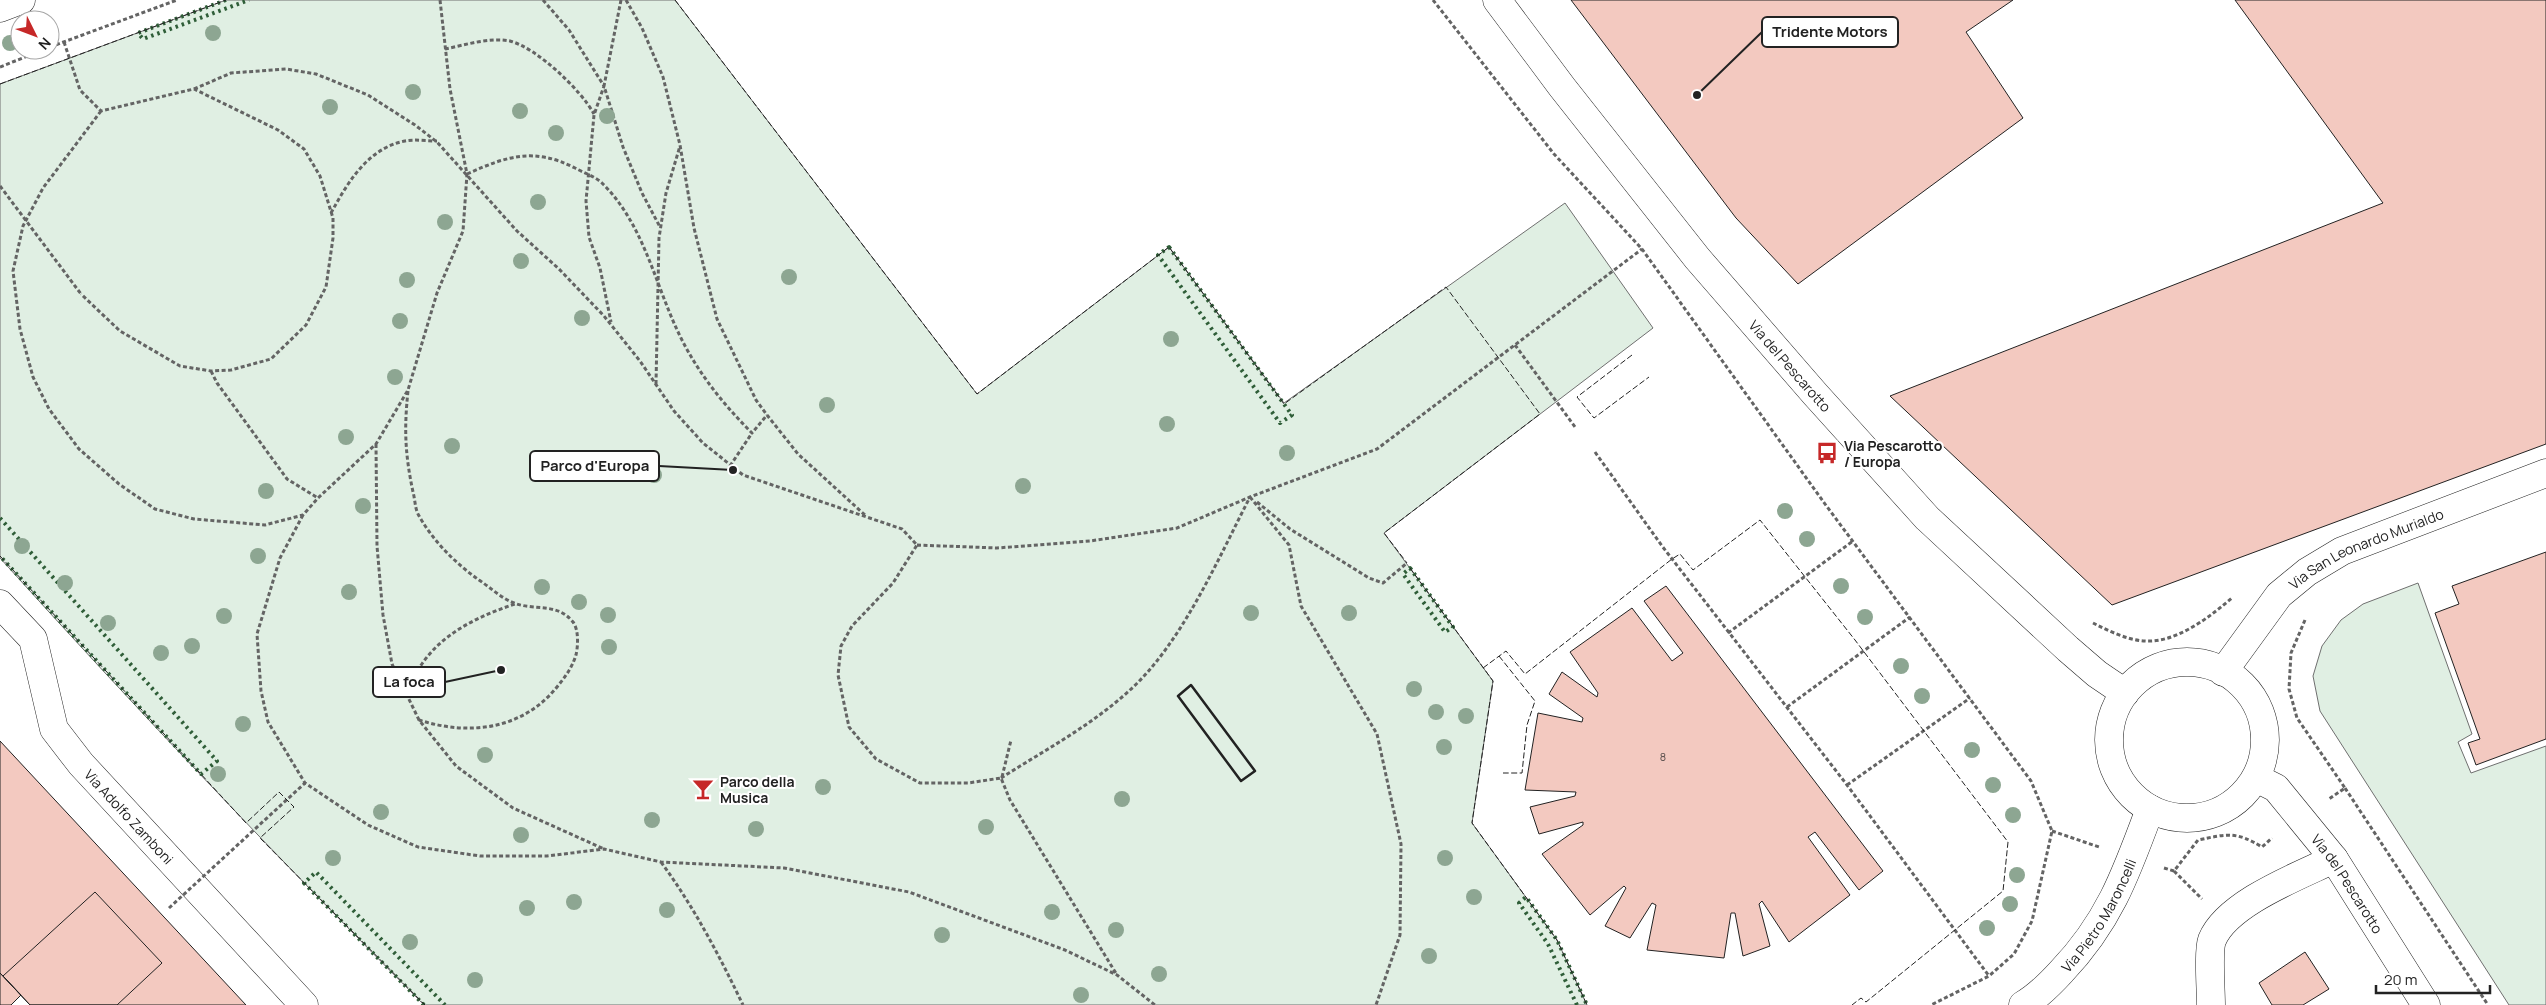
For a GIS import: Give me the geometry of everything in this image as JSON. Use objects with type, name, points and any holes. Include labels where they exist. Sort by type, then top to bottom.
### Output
[{"type":"street","points":[[0,8],[21,0]]},
{"type":"street","name":"Via del Pescarotto","points":[[1497,0],[1562,87],[1697,258],[1815,394],[1920,510],[2068,649],[2097,674],[2125,693]]},
{"type":"street","name":"Via San Leonardo Murialdo","points":[[2224,672],[2278,596],[2308,572],[2342,551],[2546,473]]},
{"type":"street","name":"Via Adolfo Zamboni","points":[[0,604],[33,640],[54,729],[80,764],[304,1005]]},
{"type":"street","points":[[2188,662],[2207,665],[2224,672],[2240,684],[2253,699],[2262,718],[2263,758],[2256,778],[2241,797],[2220,811],[2197,818],[2172,817],[2150,810],[2132,796],[2118,778],[2110,757],[2109,735],[2114,713],[2125,693],[2138,680],[2153,670],[2171,664],[2188,662]]},
{"type":"street","name":"Via del Pescarotto","points":[[2256,778],[2276,788],[2334,860],[2426,1005]]},
{"type":"street","name":"Via Pietro Maroncelli","points":[[2023,1005],[2053,980],[2084,948],[2108,912],[2132,858],[2150,810]]},
{"type":"street","points":[[2212,1005],[2211,941],[2224,920],[2274,887],[2334,860]]},
{"type":"path","points":[[60,43],[177,0]]},
{"type":"path","points":[[419,720],[447,726],[471,728],[494,725],[528,714],[553,692],[573,665],[578,646],[574,623],[559,611],[516,604],[503,598],[468,572],[450,555],[418,513],[404,432],[408,390],[437,293],[463,231],[467,174],[450,89],[440,0]]},
{"type":"path","points":[[543,0],[573,37],[604,86],[623,147],[642,193],[660,228]]},
{"type":"path","points":[[611,325],[600,268],[589,237],[586,202],[594,114],[604,86],[621,0]]},
{"type":"path","points":[[626,0],[642,28],[664,77],[680,145],[694,228],[717,319],[756,400],[798,454],[868,518]]},
{"type":"path","points":[[1433,0],[1554,154],[1642,249],[1852,541],[2031,781],[2052,831],[2032,921],[2014,954],[1990,976],[1931,1005]]},
{"type":"path","points":[[64,42],[80,90],[101,111]]},
{"type":"path","points":[[445,49],[482,42],[511,42],[540,58],[565,77],[594,114]]},
{"type":"path","points":[[0,67],[18,60]]},
{"type":"path","points":[[303,515],[265,525],[194,519],[155,509],[119,484],[79,449],[49,409],[33,377],[20,329],[13,271],[23,226],[43,188],[101,111],[194,89],[231,73],[286,69],[316,74],[368,96],[437,142],[517,231],[559,269],[611,325],[674,411],[703,444],[743,475],[902,529],[917,545],[997,548],[1090,541],[1177,528],[1250,497],[1377,449],[1642,249]]},
{"type":"path","points":[[0,186],[81,294],[120,331],[180,366],[211,371],[231,370],[271,359],[306,326],[326,286],[332,238],[331,213],[320,176],[304,149],[278,130],[194,89]]},
{"type":"path","points":[[331,213],[350,181],[380,149],[406,141],[437,142]]},
{"type":"path","points":[[656,385],[660,228],[666,193],[680,145]]},
{"type":"path","points":[[467,174],[494,162],[522,155],[544,155],[589,175],[603,184],[628,216],[658,279],[680,336],[704,378],[733,414],[752,433]]},
{"type":"path","points":[[1515,345],[1575,427]]},
{"type":"path","points":[[211,371],[222,391],[287,479],[318,498]]},
{"type":"path","points":[[408,390],[376,444],[318,498],[303,515],[280,558],[257,634],[261,691],[268,722],[305,783],[368,825],[418,847],[480,856],[527,857],[604,849]]},
{"type":"path","points":[[730,466],[767,414]]},
{"type":"path","points":[[376,444],[377,546],[383,615],[392,664],[419,720],[456,766],[513,808],[604,849],[661,862],[784,868],[908,892],[1065,950],[1117,975],[1155,1005]]},
{"type":"path","points":[[1595,452],[1662,546],[1847,785],[1990,976]]},
{"type":"path","points":[[1250,497],[1290,528],[1369,578],[1383,583],[1407,564]]},
{"type":"path","points":[[917,545],[893,583],[852,626],[841,646],[838,676],[849,727],[876,758],[920,783],[968,783],[1002,778],[1088,724],[1131,690],[1163,655],[1199,593],[1250,497]]},
{"type":"path","points":[[1250,497],[1289,544],[1301,606],[1377,734],[1401,844],[1400,935],[1376,1005]]},
{"type":"path","points":[[1728,633],[1852,541]]},
{"type":"path","points":[[2094,624],[2113,633],[2145,642],[2174,635],[2202,623],[2239,592]]},
{"type":"path","points":[[407,695],[415,673],[427,657],[457,629],[493,611],[516,604]]},
{"type":"path","points":[[1786,706],[1910,617]]},
{"type":"path","points":[[2307,617],[2290,653],[2289,689],[2297,718],[2488,1005]]},
{"type":"path","points":[[1847,785],[1970,698]]},
{"type":"path","points":[[1011,740],[1002,778],[1010,800],[1117,975]]},
{"type":"path","points":[[169,908],[305,783]]},
{"type":"path","points":[[2174,871],[2198,840],[2225,835],[2244,836],[2262,847],[2344,788]]},
{"type":"path","points":[[2052,831],[2174,871],[2224,920]]},
{"type":"path","points":[[661,862],[684,892],[714,946],[743,1005]]},
{"type":"green space","points":[[226,0],[675,0],[977,394],[1169,247],[1284,403],[1565,203],[1653,328],[1384,533],[1493,681],[1472,823],[1557,940],[1587,1005],[424,1005],[209,784],[0,558],[0,84]]},
{"type":"green space","points":[[2418,583],[2472,734],[2458,742],[2471,773],[2546,746],[2546,1005],[2509,1005],[2320,711],[2313,676],[2322,646],[2341,620],[2363,604]]},
{"type":"building","points":[[1571,0],[2013,0],[1966,32],[2023,118],[1798,284],[1736,218]]},
{"type":"building","points":[[2235,0],[2546,0],[2546,444],[2112,605],[1890,396],[2383,203]]},
{"type":"building","points":[[2546,552],[2546,739],[2476,765],[2468,743],[2480,739],[2435,613],[2459,604],[2452,586]]},
{"type":"building","points":[[1666,586],[1883,871],[1859,890],[1815,832],[1808,837],[1850,895],[1789,942],[1762,901],[1759,904],[1770,946],[1743,956],[1735,913],[1731,913],[1724,958],[1647,950],[1656,905],[1652,903],[1630,938],[1605,926],[1626,888],[1624,886],[1590,915],[1542,854],[1583,825],[1583,822],[1539,834],[1530,807],[1575,796],[1576,792],[1525,790],[1538,713],[1582,722],[1583,718],[1549,694],[1562,672],[1597,697],[1598,693],[1570,652],[1632,608],[1672,661],[1683,653],[1644,601]]},
{"type":"building","points":[[0,741],[246,1005],[30,1005],[0,973]]},
{"type":"building","points":[[95,892],[162,963],[117,1005],[30,1005],[3,976]]},
{"type":"building","points":[[2305,952],[2329,989],[2303,1005],[2272,1005],[2259,983]]},
{"type":"building","points":[[0,973],[21,995],[11,1005],[0,1005]]},
{"type":"hedge","points":[[226,0],[138,33],[143,39],[249,0]]},
{"type":"hedge","points":[[1169,247],[1292,415],[1280,423],[1158,255],[1169,247]]},
{"type":"hedge","points":[[0,518],[217,761],[201,774],[0,556]]},
{"type":"hedge","points":[[1410,568],[1453,627],[1445,632],[1403,574],[1410,568]]},
{"type":"hedge","points":[[424,1005],[304,883],[316,872],[445,1005]]},
{"type":"hedge","points":[[1577,1005],[1548,944],[1519,903],[1526,897],[1557,940],[1587,1005]]},
{"type":"fence","points":[[0,84],[226,0]]},
{"type":"fence","points":[[675,0],[977,394],[1169,247],[1284,404],[1446,287],[1540,414],[1384,533],[1407,563]]},
{"type":"fence","points":[[1632,355],[1577,397],[1594,418],[1649,377]]},
{"type":"fence","points":[[1483,668],[1506,651],[1525,674],[1672,559],[1680,554],[1693,570],[1760,520],[1855,640],[2008,842],[2003,891],[1866,1002],[1861,998],[1852,1005]]},
{"type":"fence","points":[[0,556],[246,823],[279,792],[294,807],[260,838],[425,1005]]},
{"type":"fence","points":[[1410,568],[1493,681],[1472,823],[1557,940],[1587,1005]]},
{"type":"fence","points":[[1499,656],[1535,701],[1527,725],[1522,773],[1503,773]]},
{"type":"wall","points":[[1191,685],[1255,771],[1241,781],[1178,696],[1191,685]]},
{"type":"place","name":"Tridente Motors","points":[[1697,95]]},
{"type":"place","name":"Via Pescarotto / Europa","points":[[1827,453]]},
{"type":"place","name":"Parco d'Europa","points":[[733,470]]},
{"type":"place","name":"La foca","points":[[501,670]]},
{"type":"place","name":"Parco della Musica","points":[[703,789]]}]
